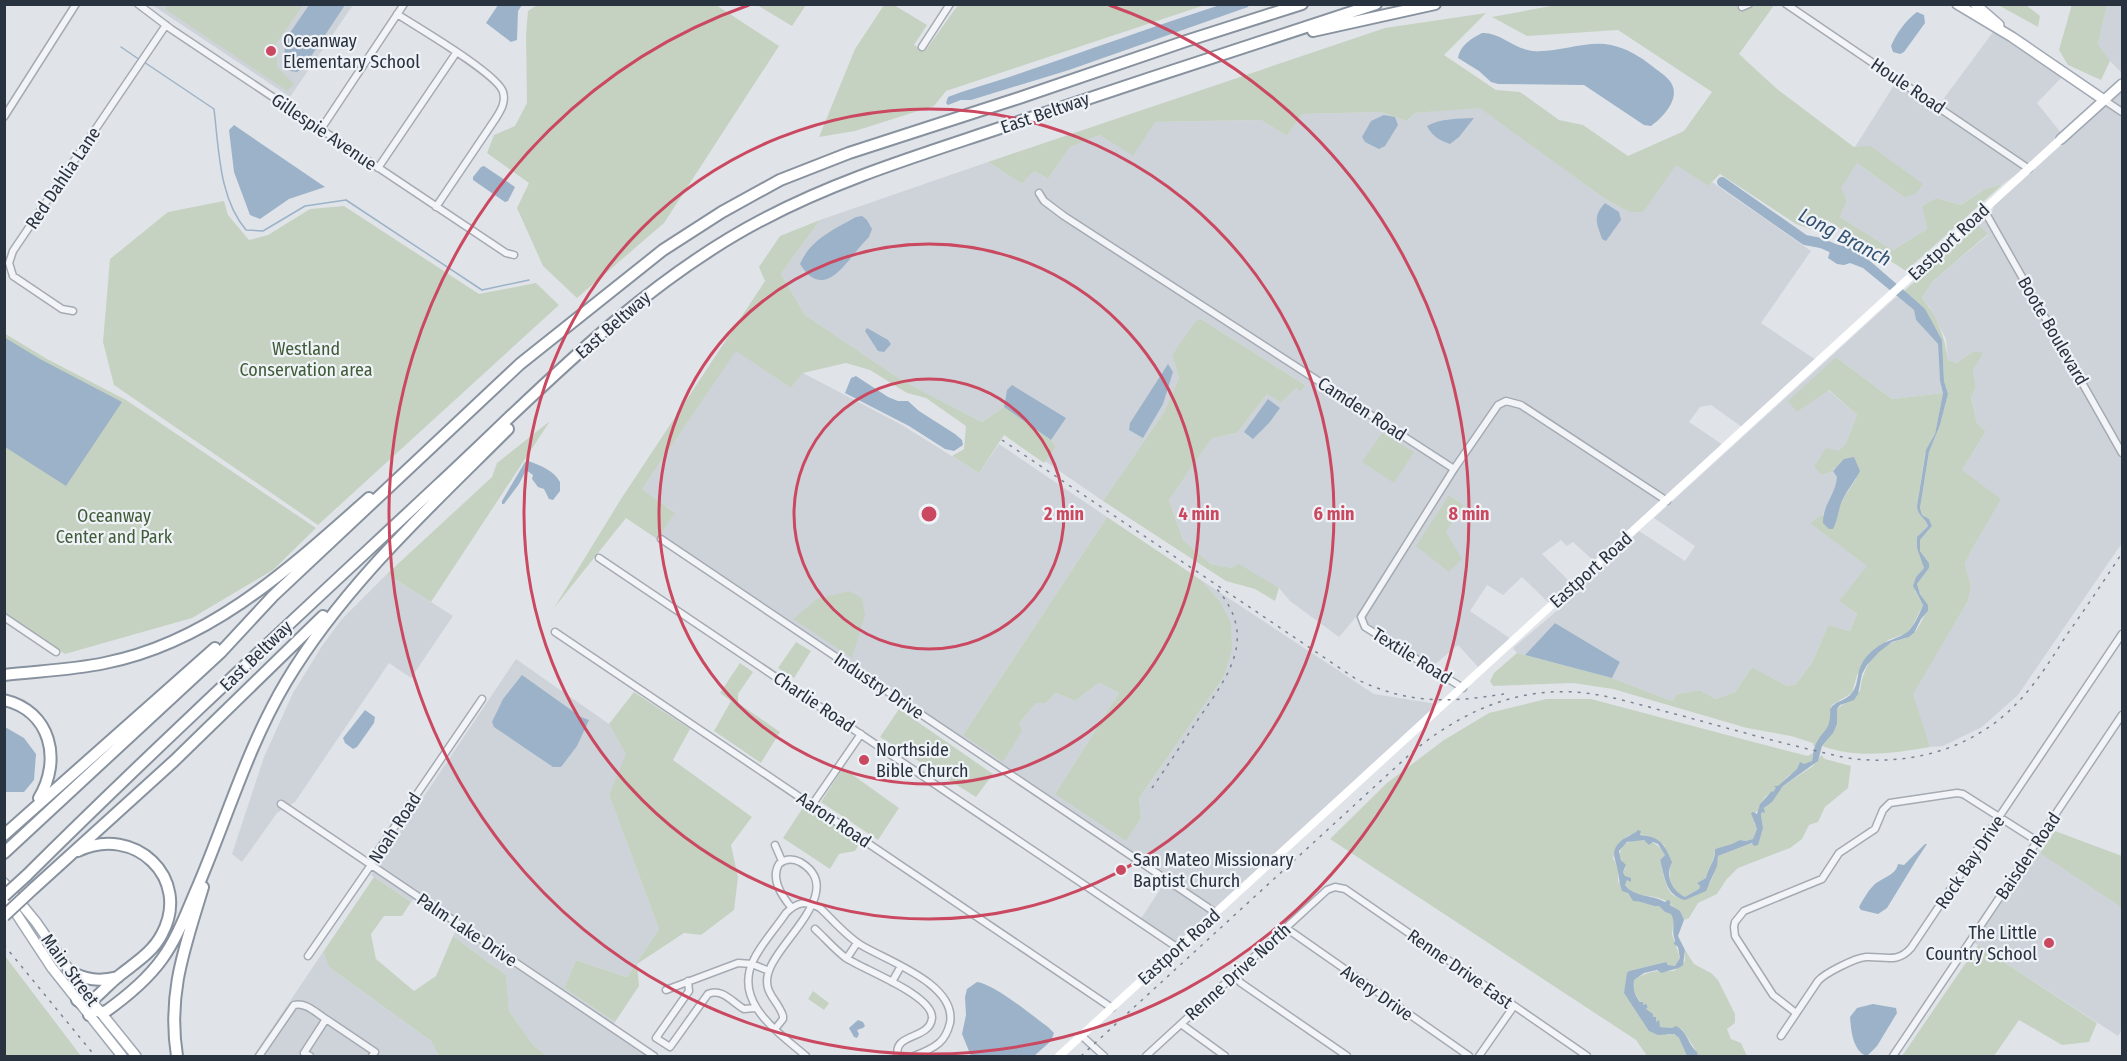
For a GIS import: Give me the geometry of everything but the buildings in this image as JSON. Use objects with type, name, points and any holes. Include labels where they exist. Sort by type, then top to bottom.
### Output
[{"type":"highway","points":[[1186,41],[1287,4]]},
{"type":"highway","name":"East Beltway","points":[[5,853],[221,652],[273,597],[520,364],[663,250],[722,212],[780,180],[849,153],[1302,4]]},
{"type":"highway","name":"East Beltway","points":[[4,896],[259,652],[567,365],[626,312],[682,269],[762,220],[812,196],[882,168],[1376,4]]},
{"type":"highway","points":[[1252,45],[1435,4]]},
{"type":"highway","points":[[4,675],[105,663],[157,648],[208,625],[250,598],[290,566],[520,364]]},
{"type":"highway","points":[[4,916],[182,753],[281,658],[523,414],[567,365]]},
{"type":"highway","points":[[77,1000],[101,1013],[116,1004],[146,978],[174,941],[219,836],[252,747],[281,691],[321,628],[379,560]]},
{"type":"highway","points":[[4,835],[273,597]]},
{"type":"highway","points":[[4,700],[19,705],[32,715],[43,728],[50,745],[52,763],[50,774],[46,788],[33,808]]},
{"type":"highway","points":[[177,1056],[173,1023],[177,976],[219,836]]},
{"type":"highway","points":[[67,856],[93,844],[107,842],[133,848],[147,855],[157,865],[165,878],[170,894],[168,920],[162,934],[146,954],[118,977],[90,1008]]},
{"type":"highway","points":[[69,971],[90,980],[109,980],[118,977]]},
{"type":"main road","points":[[1957,4],[2012,37],[2104,100]]},
{"type":"main road","points":[[1975,4],[2012,37]]},
{"type":"main road","name":"Eastport Road","points":[[2061,139],[2122,84]]},
{"type":"main road","name":"Main Street","points":[[4,883],[36,922],[122,1056]]},
{"type":"main road","name":"Main Street","points":[[4,896],[38,948],[77,1000]]},
{"type":"main road","name":"Main Street","points":[[101,1013],[136,1056]]},
{"type":"street","points":[[4,117],[76,4]]},
{"type":"street","name":"Gillespie Avenue","points":[[138,4],[436,207],[506,253],[514,255]]},
{"type":"street","points":[[321,129],[404,4]]},
{"type":"street","points":[[922,46],[950,4]]},
{"type":"street","name":"Houle Road","points":[[1786,4],[2029,169]]},
{"type":"street","points":[[398,14],[498,83],[503,92],[504,103],[496,118],[436,207]]},
{"type":"street","name":"Red Dahlia Lane","points":[[73,311],[62,309],[13,276],[9,263],[13,252],[166,25]]},
{"type":"street","points":[[378,168],[456,53]]},
{"type":"street","points":[[2104,100],[2122,112]]},
{"type":"street","name":"Eastport Road","points":[[1059,1056],[2061,139]]},
{"type":"street","name":"Camden Road","points":[[1039,194],[1044,201],[1064,216],[1454,469]]},
{"type":"street","name":"Boote Boulevard","points":[[1984,210],[2122,453]]},
{"type":"street","points":[[1454,469],[1493,410],[1503,401],[1510,401],[1521,405],[1667,501]]},
{"type":"street","name":"Textile Road","points":[[1454,469],[1361,617],[1365,627],[1463,688]]},
{"type":"street","name":"Industry Drive","points":[[661,539],[1216,914]]},
{"type":"street","name":"Charlie Road","points":[[599,558],[1178,948]]},
{"type":"street","points":[[4,617],[56,652]]},
{"type":"street","name":"Aaron Road","points":[[555,632],[1112,1008]]},
{"type":"street","name":"Rock Bay Drive","points":[[1781,1036],[1818,981],[1825,975],[1864,957],[1897,959],[1908,953],[2122,634]]},
{"type":"street","name":"Noah Road","points":[[308,956],[482,699]]},
{"type":"street","name":"Baisden Road","points":[[1893,1056],[2122,715]]},
{"type":"street","points":[[812,805],[861,734]]},
{"type":"street","points":[[1797,1013],[1773,995],[1731,927],[1744,911],[1822,879],[1839,853],[1875,829],[1883,810],[1890,803],[1963,794],[2037,841]]},
{"type":"street","name":"Palm Lake Drive","points":[[281,804],[654,1056]]},
{"type":"street","points":[[775,844],[782,861]]},
{"type":"street","points":[[775,1029],[783,1016],[768,989],[769,970],[810,911],[816,888],[815,875],[811,870],[798,861],[789,859],[782,861],[776,868],[775,876],[781,893],[792,907]]},
{"type":"street","name":"Renne Drive North","points":[[1146,1056],[1331,888]]},
{"type":"street","name":"Renne Drive East","points":[[1331,888],[1345,889],[1587,1056]]},
{"type":"street","points":[[806,1056],[755,1008],[748,985],[755,957],[792,907],[802,902],[820,908],[857,943],[925,980],[947,1004],[951,1016],[947,1033],[940,1042],[914,1056]]},
{"type":"street","name":"Avery Drive","points":[[1286,928],[1469,1056]]},
{"type":"street","points":[[815,929],[847,958],[892,982],[926,1004],[932,1016],[927,1028],[900,1044],[897,1050],[898,1056]]},
{"type":"street","points":[[847,958],[857,943]]},
{"type":"street","points":[[666,990],[738,963],[752,964],[769,970]]},
{"type":"street","points":[[892,982],[901,966]]},
{"type":"street","points":[[1234,976],[1347,1056]]},
{"type":"street","points":[[688,981],[689,992],[656,1038],[670,1047],[708,994],[718,992],[744,1009],[755,1008]]},
{"type":"street","points":[[259,1056],[294,1005],[305,1005],[375,1052],[372,1056]]},
{"type":"street","points":[[1479,1056],[1514,1006]]},
{"type":"street","points":[[305,1055],[326,1019]]},
{"type":"street","points":[[1181,1024],[1225,1056]]},
{"type":"street","points":[[1082,1036],[1104,1056]]},
{"type":"shaded area","name":"Oceanway Elementary School","points":[[152,5],[353,5],[290,97]]},
{"type":"shaded area","points":[[2107,5],[2122,5],[2122,73],[2098,44]]},
{"type":"shaded area","points":[[1993,32],[2062,77],[2037,103],[2062,134],[2024,169],[2003,184],[1985,189],[1961,205],[1936,198],[1922,206],[1927,229],[1893,250],[1840,217],[1847,201],[1840,188],[1857,163],[1904,197],[1855,147],[1896,82],[1936,109]]},
{"type":"shaded area","points":[[2122,91],[2122,543],[2018,695],[1982,727],[1943,746],[1930,747],[1912,694],[1968,601],[1971,586],[1965,564],[1972,549],[1962,470],[1986,431],[1977,423],[1971,396],[1976,387],[1973,370],[1974,351],[1956,363],[1948,360],[1946,339],[1929,306],[1922,298],[1932,282],[1988,235],[1979,225],[1991,215],[1994,205]]},
{"type":"shaded area","points":[[1481,107],[1605,199],[1629,212],[1643,211],[1676,164],[1708,186],[1712,182],[1811,251],[1761,323],[1816,360],[1742,427],[1711,405],[1700,407],[1689,422],[1723,445],[1595,562],[1573,542],[1567,546],[1561,540],[1542,554],[1572,584],[1550,604],[1522,577],[1503,595],[1487,585],[1470,611],[1511,639],[1479,668],[1458,645],[1433,666],[1356,617],[1339,637],[1290,601],[1279,588],[1232,568],[1211,564],[1183,540],[1169,500],[1212,438],[1237,433],[1267,394],[1305,385],[1201,319],[1172,355],[1179,378],[1164,412],[1103,501],[1045,461],[1056,447],[1051,440],[1065,418],[1007,390],[1004,407],[982,422],[903,381],[805,315],[781,274],[820,220],[988,162],[1022,184],[1034,171],[1048,179],[1070,147],[1100,135],[1155,122],[1261,120],[1287,136],[1302,114],[1381,112],[1407,121],[1415,113]],"holes":[[[1449,495],[1464,505],[1446,532]]]},
{"type":"shaded area","points":[[1898,297],[1914,310],[1916,320],[1938,344],[1943,393],[1892,399],[1836,357],[1797,412],[1828,390],[1857,415],[1846,443],[1822,475],[1833,471],[1837,477],[1837,487],[1823,514],[1811,523],[1868,566],[1839,601],[1857,614],[1850,631],[1828,625],[1813,661],[1796,684],[1787,686],[1752,667],[1735,692],[1716,699],[1700,690],[1677,694],[1672,701],[1612,678],[1620,662],[1555,623],[1525,655],[1517,653],[1513,648],[1552,615],[1639,531],[1685,561],[1695,546],[1654,518]]},
{"type":"shaded area","points":[[736,350],[791,388],[803,373],[902,425],[979,473],[999,444],[1107,517],[963,735],[1019,723],[1036,703],[1046,703],[1056,693],[1075,701],[1099,683],[1119,693],[1055,794],[1141,818],[1139,798],[1223,678],[1219,600],[1201,580],[1374,694],[1437,704],[1177,945],[1140,920],[1165,882],[657,539],[674,512],[642,489]]},
{"type":"shaded area","points":[[387,574],[453,616],[411,678],[389,663],[295,802],[277,813],[242,862],[232,854],[264,757],[293,693],[341,620]]},
{"type":"shaded area","points":[[516,659],[609,724],[627,754],[609,795],[659,929],[627,977],[576,960],[564,988],[615,1022],[610,1030],[649,1056],[547,1056],[534,1046],[509,1011],[506,975],[453,936],[458,927],[415,898],[411,902],[371,875]]},
{"type":"shaded area","name":"The Little Country School","points":[[2035,849],[2122,908],[2122,1029],[2118,1036],[1973,942]]},
{"type":"shaded area","points":[[323,952],[329,967],[431,1041],[439,1056],[253,1056]]},
{"type":"green space","points":[[169,4],[303,5],[276,44],[277,67],[294,84],[287,91],[165,9]]},
{"type":"green space","points":[[1562,4],[1775,4],[1739,54],[1777,89],[1854,147],[1871,146],[1923,184],[1916,194],[1904,197],[1857,163],[1841,188],[1847,201],[1840,217],[1893,250],[1927,229],[1922,206],[1936,198],[1961,205],[1985,189],[2003,184],[1906,271],[1827,220],[1816,220],[1810,229],[1796,224],[1720,174],[1708,186],[1676,165],[1643,212],[1629,212],[1605,199],[1480,108],[1415,113],[1407,121],[1381,112],[1302,114],[1287,136],[1261,120],[1155,122],[1133,156],[1100,135],[1070,147],[1048,179],[1034,171],[1022,184],[988,162],[1385,28],[1486,13],[1444,55],[1496,90],[1520,92],[1559,120],[1583,125],[1628,156],[1684,131],[1712,92],[1618,30],[1527,36],[1492,17]]},
{"type":"green space","points":[[2072,4],[2107,5],[2098,44],[2110,61],[2101,80],[2068,65],[2059,50]]},
{"type":"green space","points":[[537,5],[716,5],[779,46],[664,223],[577,298],[543,266],[517,208],[529,183],[487,153],[494,135],[515,126],[527,103],[528,11]]},
{"type":"green space","points":[[757,5],[806,5],[792,26]]},
{"type":"green space","points":[[884,5],[894,5],[927,25],[914,45],[925,51],[958,5],[1205,5],[946,91],[934,106],[855,131],[819,137],[855,49]]},
{"type":"green space","points":[[1998,5],[2026,5],[2040,16],[2038,27]]},
{"type":"green space","name":"Westland Conservation area","points":[[224,201],[228,215],[249,240],[268,235],[310,209],[344,206],[479,294],[536,283],[559,305],[318,525],[114,385],[103,342],[110,259],[168,212]]},
{"type":"green space","points":[[820,220],[781,274],[805,315],[903,381],[982,422],[1004,407],[1051,440],[1056,447],[1044,463],[1004,435],[979,473],[952,456],[964,449],[966,426],[926,398],[907,393],[870,370],[846,363],[803,373],[791,388],[736,351],[642,489],[675,513],[657,539],[626,518],[554,608],[621,499],[765,281],[759,267],[780,236]]},
{"type":"green space","points":[[1979,225],[1988,234],[1932,282],[1922,298],[1939,327],[1948,360],[1956,363],[1974,351],[1983,353],[1973,370],[1976,387],[1971,397],[1977,423],[1986,431],[1962,470],[2001,499],[1965,564],[1971,586],[1968,601],[1913,694],[1930,747],[1876,754],[1835,750],[1822,746],[1834,729],[1837,709],[1860,691],[1863,675],[1874,656],[1886,646],[1912,635],[1928,611],[1917,584],[1929,568],[1929,563],[1920,551],[1920,540],[1932,526],[1929,519],[1922,515],[1920,508],[1929,452],[1940,425],[1948,394],[1944,381],[1942,340],[1914,299],[1904,291]]},
{"type":"green space","points":[[1201,319],[1305,385],[1301,391],[1296,388],[1281,402],[1267,394],[1237,433],[1212,438],[1169,500],[1183,540],[1211,564],[1232,568],[1239,564],[1279,588],[1275,601],[1255,589],[1226,581],[1103,501],[1164,412],[1179,378],[1172,355],[1196,321]]},
{"type":"green space","name":"Oceanway Center and Park","points":[[4,333],[47,359],[126,400],[316,528],[273,570],[192,618],[65,654],[5,614]]},
{"type":"green space","points":[[1836,357],[1892,399],[1943,393],[1935,434],[1925,454],[1917,506],[1928,526],[1917,541],[1924,568],[1916,577],[1915,591],[1923,605],[1907,633],[1888,640],[1857,675],[1852,693],[1832,705],[1827,729],[1814,747],[1813,743],[1791,736],[1747,728],[1613,689],[1573,683],[1493,686],[1490,681],[1494,673],[1517,653],[1612,678],[1672,701],[1677,694],[1700,690],[1716,699],[1735,692],[1752,667],[1787,686],[1796,684],[1813,661],[1828,625],[1850,631],[1857,614],[1839,601],[1867,566],[1810,523],[1823,514],[1823,523],[1836,516],[1844,497],[1856,479],[1834,468],[1833,471],[1822,475],[1814,467],[1826,448],[1839,451],[1846,443],[1857,415],[1829,390],[1797,412],[1788,401]]},
{"type":"green space","points":[[550,421],[431,602],[387,574],[492,477],[497,463]]},
{"type":"green space","points":[[1382,433],[1414,452],[1394,483],[1362,462]]},
{"type":"green space","points":[[1449,495],[1464,505],[1446,532],[1462,559],[1449,572],[1416,546]]},
{"type":"green space","points":[[1107,517],[1201,580],[1219,600],[1231,623],[1232,650],[1223,678],[1139,798],[1141,818],[1126,841],[1055,794],[1119,693],[1099,683],[1075,701],[1056,693],[1046,703],[1036,703],[1019,723],[1022,731],[1003,762],[963,735]]},
{"type":"green space","points":[[849,591],[862,598],[865,615],[852,658],[793,619],[817,599]]},
{"type":"green space","points":[[796,642],[811,651],[794,678],[778,668]]},
{"type":"green space","points":[[740,663],[753,672],[738,694],[738,703],[780,732],[761,763],[714,731],[731,701],[720,693]]},
{"type":"green space","points":[[634,692],[690,729],[673,760],[752,817],[731,845],[738,877],[734,910],[701,935],[684,933],[637,964],[639,986],[615,1022],[564,988],[576,960],[627,977],[659,929],[609,795],[626,754],[609,724]]},
{"type":"green space","points":[[1546,699],[1591,699],[1808,756],[1813,753],[1812,761],[1788,776],[1760,804],[1759,810],[1754,814],[1757,829],[1753,839],[1740,840],[1715,849],[1706,878],[1697,883],[1700,886],[1699,889],[1685,897],[1671,886],[1669,857],[1664,845],[1655,840],[1640,834],[1628,836],[1622,840],[1613,858],[1618,868],[1618,881],[1634,901],[1659,906],[1674,917],[1672,934],[1680,958],[1675,966],[1668,965],[1666,962],[1629,971],[1624,993],[1667,1035],[1673,1034],[1679,1038],[1687,1056],[1647,1056],[1636,1040],[1330,839],[1387,783],[1444,740],[1489,713]]},
{"type":"green space","points":[[899,709],[993,774],[976,797],[880,737]]},
{"type":"green space","points":[[1821,755],[1825,759],[1851,766],[1848,788],[1825,807],[1818,822],[1809,825],[1802,839],[1790,848],[1738,868],[1717,894],[1698,903],[1689,918],[1684,920],[1679,912],[1667,902],[1635,893],[1625,885],[1627,880],[1623,872],[1626,867],[1621,857],[1621,850],[1625,844],[1642,840],[1659,847],[1665,855],[1660,860],[1666,885],[1672,894],[1682,897],[1702,892],[1710,883],[1718,856],[1759,839],[1763,828],[1761,815],[1764,809],[1783,786],[1813,766]]},
{"type":"green space","points":[[843,768],[899,808],[878,840],[821,802]]},
{"type":"green space","points":[[804,806],[860,843],[855,851],[839,854],[830,869],[783,838]]},
{"type":"green space","points":[[2055,831],[2122,856],[2122,908],[2040,853]]},
{"type":"green space","points":[[374,877],[411,902],[402,916],[384,916],[371,934],[376,959],[414,991],[436,976],[453,936],[506,975],[509,1011],[534,1046],[547,1056],[439,1056],[431,1041],[329,967],[323,952]]},
{"type":"green space","points":[[1978,945],[2097,1023],[2089,1042],[2062,1045],[2019,1020],[1994,1056],[1902,1056]]},
{"type":"green space","points":[[1685,950],[1694,964],[1711,973],[1718,980],[1735,1014],[1735,1023],[1727,1029],[1731,1039],[1741,1043],[1747,1056],[1698,1056],[1682,1029],[1660,1027],[1646,1009],[1647,1005],[1643,1005],[1637,996],[1634,990],[1634,980],[1653,972],[1674,971],[1685,961]]},
{"type":"green space","points":[[5,956],[81,1056],[5,1056]]},
{"type":"green space","points":[[813,991],[829,1003],[824,1010],[808,999]]},
{"type":"water","points":[[1223,4],[1249,5],[1069,70],[971,100],[961,100],[948,105],[946,103],[948,97]]},
{"type":"water","points":[[309,5],[345,5],[304,67],[297,72],[290,71],[284,65],[285,40]]},
{"type":"water","points":[[498,5],[522,5],[518,11],[517,40],[511,42],[486,23]]},
{"type":"water","points":[[1917,12],[1924,15],[1925,23],[1904,52],[1900,54],[1893,52],[1891,46],[1896,37],[1905,23]]},
{"type":"water","points":[[1482,33],[1495,35],[1533,51],[1592,44],[1622,48],[1643,59],[1667,78],[1673,86],[1673,99],[1666,112],[1651,126],[1644,125],[1584,85],[1491,82],[1479,71],[1458,58],[1464,46]]},
{"type":"water","points":[[1384,115],[1395,117],[1398,125],[1385,146],[1379,149],[1365,142],[1362,137],[1371,121]]},
{"type":"water","points":[[1474,118],[1459,137],[1450,144],[1436,137],[1427,126],[1444,120]]},
{"type":"water","points":[[234,125],[325,187],[289,199],[260,219],[250,215],[234,172],[229,130]]},
{"type":"water","points":[[484,166],[515,187],[508,201],[505,202],[473,180],[473,177]]},
{"type":"water","points":[[1605,203],[1619,212],[1621,220],[1606,241],[1602,239],[1597,220],[1598,212]]},
{"type":"water","points":[[862,216],[872,229],[869,237],[845,265],[828,279],[819,280],[810,275],[800,264],[810,248],[831,231]]},
{"type":"water","points":[[1832,244],[1850,247],[1914,299],[1925,309],[1942,340],[1944,381],[1948,394],[1940,425],[1929,452],[1920,508],[1922,515],[1929,519],[1932,526],[1920,540],[1920,551],[1929,563],[1929,568],[1917,584],[1920,594],[1928,605],[1928,611],[1914,633],[1909,637],[1892,642],[1867,665],[1854,700],[1840,705],[1837,709],[1837,724],[1822,746],[1818,761],[1783,786],[1772,802],[1764,808],[1765,813],[1762,812],[1761,815],[1763,828],[1758,845],[1754,846],[1752,843],[1718,856],[1717,866],[1706,891],[1685,900],[1673,894],[1665,879],[1660,860],[1665,855],[1658,844],[1653,842],[1649,845],[1644,840],[1627,842],[1619,851],[1621,860],[1626,865],[1623,872],[1625,876],[1631,878],[1631,882],[1627,880],[1625,885],[1638,894],[1665,902],[1670,901],[1670,905],[1680,911],[1684,920],[1678,936],[1685,950],[1683,965],[1662,973],[1657,970],[1644,973],[1634,980],[1634,986],[1638,999],[1643,1002],[1643,1005],[1646,1004],[1648,1007],[1646,1009],[1653,1014],[1653,1017],[1656,1017],[1656,1022],[1659,1020],[1660,1027],[1676,1026],[1683,1031],[1698,1056],[1687,1056],[1679,1038],[1674,1034],[1658,1035],[1649,1031],[1624,993],[1629,971],[1666,962],[1668,965],[1675,966],[1680,958],[1678,947],[1674,944],[1671,914],[1659,906],[1633,901],[1628,893],[1622,891],[1614,856],[1616,847],[1625,838],[1638,830],[1641,831],[1640,835],[1661,842],[1667,850],[1672,862],[1669,877],[1676,891],[1685,897],[1699,889],[1700,886],[1697,883],[1706,878],[1715,849],[1740,840],[1753,839],[1757,829],[1751,813],[1757,814],[1760,804],[1776,788],[1774,786],[1778,786],[1797,769],[1800,762],[1804,764],[1812,761],[1815,746],[1828,726],[1830,709],[1852,693],[1864,659],[1879,646],[1909,631],[1923,605],[1913,586],[1916,577],[1924,568],[1917,548],[1917,537],[1928,526],[1918,512],[1917,506],[1926,450],[1935,434],[1943,393],[1938,344],[1916,320],[1914,310],[1863,268],[1850,263],[1837,264],[1828,258]]},
{"type":"water","points":[[867,328],[891,344],[884,352],[878,351],[865,331]]},
{"type":"water","points":[[4,337],[40,359],[122,402],[66,486],[5,447]]},
{"type":"water","points":[[1168,364],[1173,372],[1163,404],[1143,438],[1129,430],[1130,423]]},
{"type":"water","points":[[856,376],[888,397],[898,401],[908,401],[919,411],[955,434],[962,440],[963,445],[954,451],[945,449],[909,426],[845,393],[851,378]]},
{"type":"water","points":[[1012,385],[1066,418],[1051,440],[1004,407],[1007,390]]},
{"type":"water","points":[[1268,399],[1280,408],[1253,439],[1244,432]]},
{"type":"water","points":[[1854,457],[1860,471],[1842,501],[1833,529],[1829,529],[1823,523],[1823,517],[1836,483],[1837,477],[1833,471],[1844,459]]},
{"type":"water","points":[[528,461],[554,474],[560,482],[560,491],[553,500],[549,499],[544,489],[538,487],[532,479],[533,475],[526,470],[519,484],[502,504],[525,462]]},
{"type":"water","points":[[1555,623],[1620,662],[1612,678],[1525,655]]},
{"type":"water","points":[[522,675],[581,717],[589,720],[577,746],[561,767],[553,767],[494,727],[492,722],[503,699]]},
{"type":"water","points":[[365,710],[375,717],[374,723],[357,747],[353,749],[345,743],[343,738]]},
{"type":"water","points":[[5,727],[24,738],[36,754],[34,780],[24,792],[5,792]]},
{"type":"water","points":[[1927,844],[1887,908],[1878,914],[1861,910],[1859,907],[1873,886],[1891,874],[1898,864],[1904,865]]},
{"type":"water","points":[[977,982],[1003,994],[1048,1027],[1054,1033],[1051,1041],[1034,1056],[971,1056],[962,1034],[966,1015],[965,997],[967,989]]},
{"type":"water","points":[[1873,1004],[1896,1008],[1897,1013],[1877,1046],[1867,1056],[1862,1054],[1856,1045],[1850,1017],[1857,1008]]},
{"type":"water","points":[[858,1020],[865,1026],[857,1030],[859,1034],[857,1038],[849,1028]]},
{"type":"waterway","points":[[121,47],[140,60]]},
{"type":"waterway","points":[[144,62],[214,109],[225,188],[230,203],[246,230],[263,231],[305,206],[346,200],[482,290],[529,280]]},
{"type":"waterway","name":"Long Branch","points":[[1722,182],[1805,240],[1821,243],[1842,252]]},
{"type":"railway","points":[[1002,440],[1356,679],[1393,693],[1428,699],[1465,699],[1504,694]]},
{"type":"railway","points":[[1081,1056],[1409,755],[1448,726],[1469,715],[1490,705],[1536,693],[1585,693],[1622,700],[1847,758],[1890,760],[1932,753],[1972,737],[1991,726],[2017,704],[2047,666],[2122,553]]},
{"type":"railway","points":[[1152,788],[1220,686],[1235,655],[1236,623],[1217,589]]},
{"type":"railway","points":[[4,945],[95,1056]]},
{"type":"place","name":"Oceanway Elementary School","points":[[271,51]]},
{"type":"place","name":"Northside Bible Church","points":[[864,760]]},
{"type":"place","name":"San Mateo Missionary Baptist Church","points":[[1121,870]]},
{"type":"place","name":"The Little Country School","points":[[2049,943]]}]
